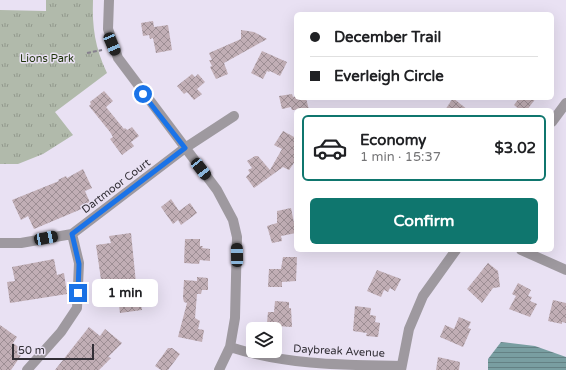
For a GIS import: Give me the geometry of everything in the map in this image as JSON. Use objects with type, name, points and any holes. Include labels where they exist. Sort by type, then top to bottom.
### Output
[{"type":"street","points":[[109,0],[108,29],[118,58],[223,200],[233,220],[237,237],[235,318],[230,347],[219,370]]},
{"type":"street","points":[[554,119],[566,103]]},
{"type":"street","name":"Dartmoor Court","points":[[0,243],[21,243],[72,234],[185,148],[234,116]]},
{"type":"street","points":[[27,370],[61,332],[77,308],[79,264],[72,234]]},
{"type":"street","points":[[401,368],[409,329],[423,296],[455,252]]},
{"type":"street","points":[[526,252],[566,270]]},
{"type":"street","name":"Daybreak Avenue","points":[[230,347],[258,355],[295,362],[401,368]]},
{"type":"path","points":[[87,53],[102,50]]},
{"type":"green space","name":"Lions Park","points":[[46,0],[93,0],[95,37],[107,73],[55,112],[73,135],[43,154],[18,164],[0,164],[0,10],[46,11]]},
{"type":"shaded area","points":[[501,342],[535,346],[566,357],[566,370],[488,370],[488,359]]},
{"type":"building","points":[[153,21],[154,27],[168,25],[172,50],[156,53],[153,38],[150,39],[149,35],[143,36],[141,23]]},
{"type":"building","points":[[241,30],[254,32],[267,39],[224,63],[228,74],[216,79],[210,67],[212,66],[209,60],[212,60],[209,53],[241,39]]},
{"type":"building","points":[[262,51],[287,62],[280,76],[267,71],[263,79],[251,73]]},
{"type":"building","points":[[192,74],[195,77],[198,74],[205,82],[197,89],[202,94],[194,100],[187,92],[184,94],[177,86]]},
{"type":"building","points":[[104,91],[113,101],[106,107],[124,129],[125,128],[127,130],[132,127],[139,136],[131,142],[134,146],[122,155],[110,139],[113,137],[110,132],[89,106],[91,104],[90,102]]},
{"type":"building","points":[[292,94],[294,100],[306,100],[308,108],[294,108],[294,110],[292,110],[291,107],[282,109],[279,96]]},
{"type":"building","points":[[452,100],[456,100],[466,108],[446,108]]},
{"type":"building","points":[[518,100],[534,100],[528,108],[518,108],[514,105]]},
{"type":"building","points":[[283,131],[294,137],[294,163],[289,170],[283,167],[254,188],[246,177],[250,173],[248,170],[252,168],[247,161],[255,156],[258,156],[270,170],[282,149],[274,145]]},
{"type":"building","points":[[83,169],[92,188],[85,191],[91,205],[34,229],[28,216],[21,220],[12,200],[59,181],[58,180],[66,176],[67,178]]},
{"type":"building","points":[[171,199],[179,211],[190,203],[197,213],[181,225],[178,220],[173,224],[161,207]]},
{"type":"building","points":[[291,208],[294,223],[294,233],[281,236],[282,241],[272,243],[267,226],[277,223],[277,211]]},
{"type":"building","points":[[131,233],[136,283],[138,282],[142,310],[120,313],[119,305],[105,307],[96,245],[111,243],[109,236]]},
{"type":"building","points":[[185,239],[200,239],[200,246],[203,246],[202,248],[210,249],[210,261],[200,260],[199,264],[184,263]]},
{"type":"building","points":[[283,257],[297,257],[296,281],[282,282],[282,287],[268,287],[269,269],[281,269]]},
{"type":"building","points":[[54,259],[57,275],[64,273],[67,294],[10,303],[7,282],[15,281],[12,267]]},
{"type":"building","points":[[488,263],[498,271],[500,287],[493,288],[482,303],[467,289]]},
{"type":"building","points":[[377,270],[401,279],[395,291],[390,288],[388,292],[384,290],[381,297],[367,291]]},
{"type":"building","points":[[197,277],[208,278],[208,290],[202,290],[201,294],[197,294],[195,318],[200,321],[198,329],[204,330],[202,342],[178,337],[187,303],[184,302],[183,298],[184,280],[197,281]]},
{"type":"building","points":[[518,283],[531,290],[528,296],[532,297],[530,301],[537,304],[530,317],[509,309],[516,296],[512,294]]},
{"type":"building","points":[[553,300],[566,303],[566,323],[562,322],[562,324],[548,321]]},
{"type":"building","points":[[275,301],[289,302],[289,308],[291,308],[292,327],[282,326],[282,322],[267,322],[268,312],[274,312]]},
{"type":"building","points":[[355,306],[371,308],[370,315],[376,316],[375,322],[380,323],[378,337],[366,336],[367,333],[353,331]]},
{"type":"building","points":[[459,317],[471,322],[468,328],[471,329],[463,347],[440,337],[445,325],[454,329]]},
{"type":"building","points":[[0,325],[17,337],[13,343],[24,351],[11,370],[0,370]]},
{"type":"building","points":[[89,327],[100,336],[105,329],[122,343],[108,357],[111,358],[99,370],[55,370]]},
{"type":"building","points":[[168,348],[172,348],[180,354],[168,370],[161,370],[155,366]]},
{"type":"building","points":[[438,357],[460,362],[459,370],[436,370]]},
{"type":"route","points":[[78,293],[79,264],[72,234],[185,148],[143,94]]}]
